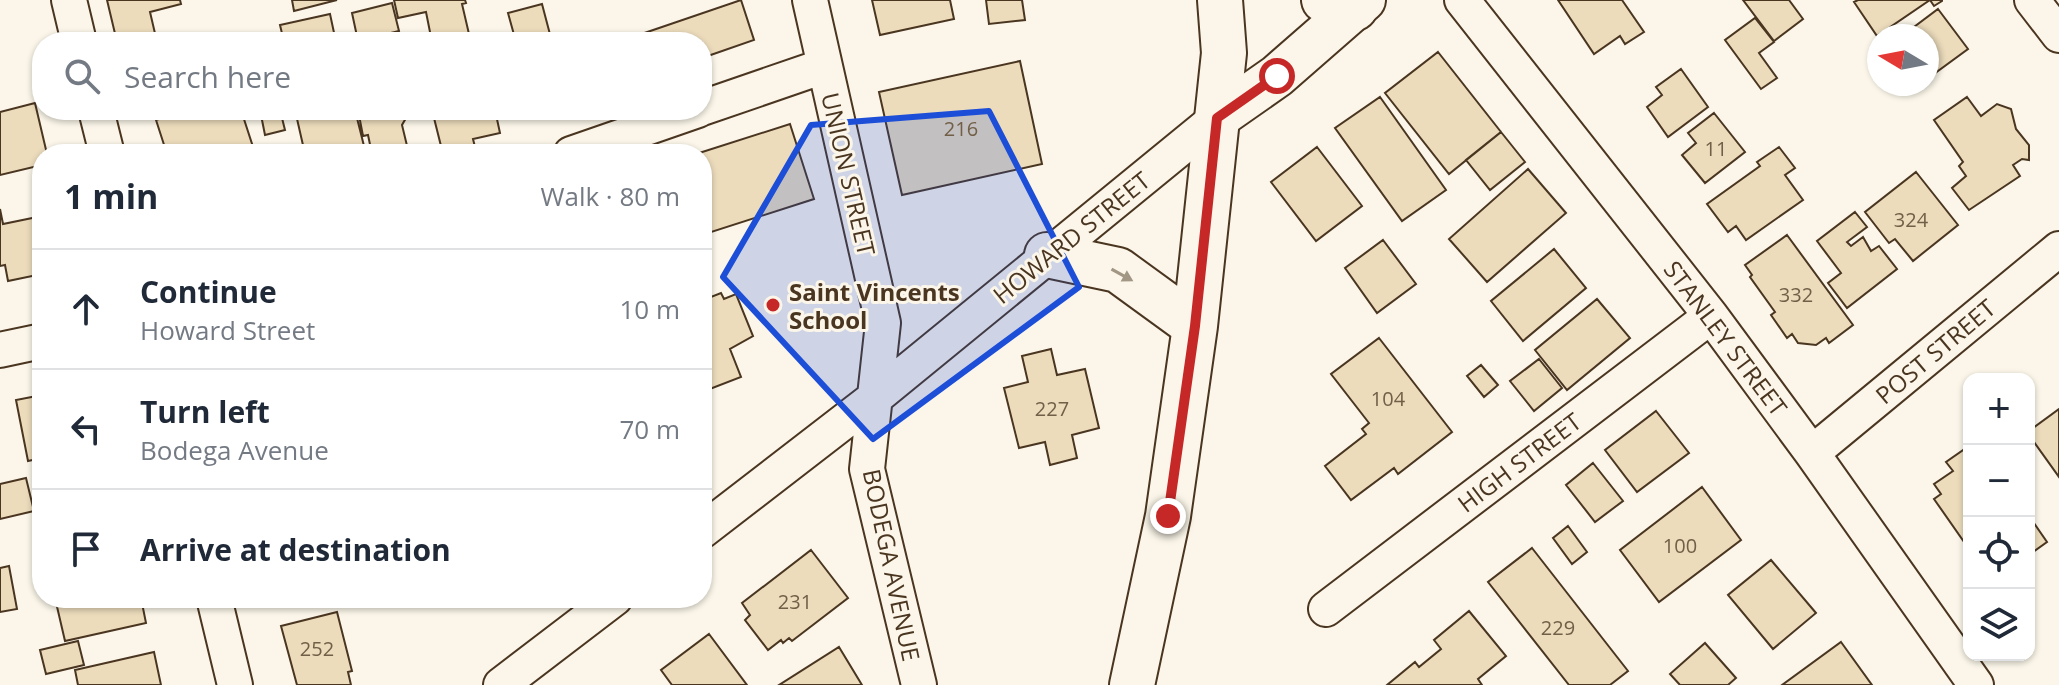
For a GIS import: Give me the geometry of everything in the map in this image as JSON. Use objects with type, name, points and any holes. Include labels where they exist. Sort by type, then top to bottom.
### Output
[{"type":"main road","points":[[1132,685],[1168,516],[1195,326],[1224,53],[1220,0]]},
{"type":"main road","points":[[1047,255],[1118,270],[1195,326]]},
{"type":"street","points":[[69,0],[77,32]]},
{"type":"street","name":"UNION STREET","points":[[810,0],[883,323],[877,396]]},
{"type":"street","name":"STANLEY STREET","points":[[1462,0],[1711,316],[1976,685]]},
{"type":"street","points":[[2032,0],[2059,35]]},
{"type":"street","name":"HOWARD STREET","points":[[712,523],[877,396],[1217,118],[1277,76],[1348,3]]},
{"type":"street","points":[[712,105],[824,66]]},
{"type":"street","points":[[98,120],[104,144]]},
{"type":"street","points":[[600,144],[668,120]]},
{"type":"street","name":"POST STREET","points":[[1812,453],[2059,249]]},
{"type":"street","name":"HIGH STREET","points":[[1326,609],[1711,316]]},
{"type":"street","points":[[0,350],[32,343]]},
{"type":"street","name":"BODEGA AVENUE","points":[[877,396],[867,469],[919,685]]},
{"type":"street","points":[[216,608],[235,685]]},
{"type":"street","points":[[501,685],[602,608]]},
{"type":"highlighted area","points":[[989,111],[1079,287],[873,439],[723,277],[811,125]]},
{"type":"building","points":[[107,0],[180,0],[181,4],[150,12],[155,32],[115,32]]},
{"type":"building","points":[[292,0],[337,0],[294,11]]},
{"type":"building","points":[[394,0],[465,0],[466,3],[462,4],[469,32],[430,32],[426,12],[398,18]]},
{"type":"building","points":[[741,0],[754,40],[712,55],[712,32],[647,32]]},
{"type":"building","points":[[872,0],[950,0],[954,19],[880,35]]},
{"type":"building","points":[[986,0],[1022,0],[1025,20],[989,24]]},
{"type":"building","points":[[1558,0],[1622,0],[1644,32],[1625,44],[1620,36],[1594,54]]},
{"type":"building","points":[[1743,0],[1789,0],[1803,19],[1774,41]]},
{"type":"building","points":[[1930,0],[1895,24],[1869,24],[1854,2]]},
{"type":"building","points":[[392,3],[399,31],[356,32],[352,13]]},
{"type":"building","points":[[542,4],[549,32],[513,32],[508,13]]},
{"type":"building","points":[[1938,9],[1968,49],[1939,70],[1939,24],[1918,24]]},
{"type":"building","points":[[330,14],[334,32],[282,32],[280,25]]},
{"type":"building","points":[[1755,18],[1774,42],[1759,53],[1777,78],[1761,89],[1725,40]]},
{"type":"building","points":[[1438,52],[1501,132],[1449,174],[1385,93]]},
{"type":"building","points":[[1020,61],[1042,164],[902,195],[879,92]]},
{"type":"building","points":[[1681,69],[1708,107],[1668,137],[1647,107],[1662,95],[1656,87]]},
{"type":"building","points":[[1380,97],[1446,190],[1402,221],[1335,128]]},
{"type":"building","points":[[1967,97],[1981,116],[1997,104],[2011,109],[2016,129],[2029,145],[2029,160],[2022,159],[2013,165],[2020,176],[1969,210],[1952,188],[1966,176],[1959,166],[1963,162],[1934,120]]},
{"type":"building","points":[[32,104],[32,120],[39,120],[45,144],[32,144],[32,167],[0,175],[0,112]]},
{"type":"building","points":[[1714,113],[1745,152],[1705,183],[1682,155],[1696,143],[1688,133]]},
{"type":"building","points":[[156,120],[244,120],[252,144],[164,144]]},
{"type":"building","points":[[262,120],[282,120],[285,130],[265,135]]},
{"type":"building","points":[[297,120],[358,120],[364,144],[303,144]]},
{"type":"building","points":[[360,120],[405,120],[402,125],[407,144],[370,144],[368,135],[363,136]]},
{"type":"building","points":[[434,120],[497,120],[500,133],[473,139],[474,144],[440,144]]},
{"type":"building","points":[[790,124],[814,199],[712,232],[712,149]]},
{"type":"building","points":[[1501,132],[1525,162],[1490,190],[1466,160]]},
{"type":"building","points":[[1317,147],[1362,206],[1316,241],[1271,182]]},
{"type":"building","points":[[1779,147],[1795,168],[1785,175],[1803,200],[1746,240],[1736,226],[1728,232],[1707,204],[1760,166],[1757,162]]},
{"type":"building","points":[[1528,169],[1566,213],[1487,282],[1449,239]]},
{"type":"building","points":[[1916,172],[1958,225],[1913,261],[1895,239],[1889,243],[1865,212]]},
{"type":"building","points":[[0,209],[3,224],[32,218],[32,276],[8,281],[5,265],[0,266]]},
{"type":"building","points":[[1855,212],[1867,227],[1847,242],[1851,246],[1863,237],[1871,251],[1879,246],[1897,269],[1847,308],[1828,283],[1841,273],[1817,241]]},
{"type":"building","points":[[1787,235],[1853,325],[1829,343],[1826,338],[1816,345],[1798,343],[1792,334],[1787,338],[1771,315],[1775,312],[1745,265]]},
{"type":"building","points":[[1383,240],[1416,284],[1377,313],[1345,268]]},
{"type":"building","points":[[1554,249],[1586,288],[1523,341],[1491,301]]},
{"type":"building","points":[[721,293],[724,299],[736,294],[753,336],[730,349],[741,377],[712,388],[712,297]]},
{"type":"building","points":[[1597,299],[1630,338],[1567,390],[1535,350]]},
{"type":"building","points":[[1379,338],[1452,432],[1398,474],[1394,468],[1351,500],[1325,466],[1366,434],[1362,429],[1369,423],[1331,374]]},
{"type":"building","points":[[1051,349],[1057,375],[1085,369],[1099,428],[1072,435],[1077,458],[1050,465],[1045,442],[1019,448],[1004,388],[1028,382],[1022,356]]},
{"type":"building","points":[[1539,359],[1562,388],[1534,411],[1510,381]]},
{"type":"building","points":[[1481,365],[1498,385],[1484,397],[1467,376]]},
{"type":"building","points":[[32,397],[32,460],[28,461],[16,400]]},
{"type":"building","points":[[2059,409],[2059,477],[2035,443],[2035,427]]},
{"type":"building","points":[[1656,411],[1689,453],[1637,492],[1605,450]]},
{"type":"building","points":[[1963,450],[1963,540],[1934,499],[1941,494],[1934,484],[1953,471],[1946,462]]},
{"type":"building","points":[[1593,463],[1623,501],[1595,522],[1566,485]]},
{"type":"building","points":[[26,478],[32,511],[0,519],[0,484]]},
{"type":"building","points":[[1702,487],[1741,540],[1659,602],[1620,550]]},
{"type":"building","points":[[2035,525],[2047,542],[2035,551]]},
{"type":"building","points":[[1568,526],[1587,552],[1572,564],[1553,538]]},
{"type":"building","points":[[1532,548],[1628,671],[1610,685],[1569,685],[1488,582]]},
{"type":"building","points":[[811,550],[848,598],[792,641],[789,638],[783,643],[781,640],[768,650],[745,620],[750,615],[742,603]]},
{"type":"building","points":[[1771,560],[1816,613],[1773,649],[1728,595]]},
{"type":"building","points":[[9,566],[17,609],[0,612],[0,568]]},
{"type":"building","points":[[57,608],[143,608],[146,623],[65,641]]},
{"type":"building","points":[[1469,611],[1506,656],[1478,679],[1482,685],[1387,685],[1415,662],[1419,667],[1441,649],[1434,640]]},
{"type":"building","points":[[337,612],[352,671],[348,672],[351,685],[297,685],[281,626]]},
{"type":"building","points":[[709,634],[747,685],[672,685],[661,670]]},
{"type":"building","points":[[78,641],[84,665],[46,674],[40,650]]},
{"type":"building","points":[[1841,642],[1872,685],[1782,685]]},
{"type":"building","points":[[1705,643],[1736,678],[1728,685],[1680,685],[1670,674]]},
{"type":"building","points":[[839,647],[862,685],[779,685]]},
{"type":"building","points":[[154,652],[161,685],[78,685],[75,670]]},
{"type":"place","name":"Saint Vincents School","points":[[773,305]]},
{"type":"route","points":[[1168,516],[1195,326],[1217,118],[1277,76]]}]
